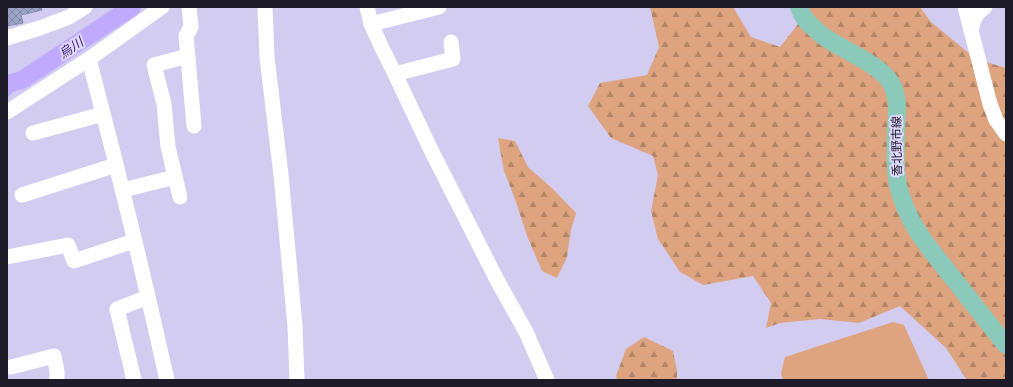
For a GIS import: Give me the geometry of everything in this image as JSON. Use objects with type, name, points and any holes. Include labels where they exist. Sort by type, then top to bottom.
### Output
[{"type":"main road","name":"香北野市線","points":[[799,7],[805,20],[826,38],[869,63],[886,76],[891,84],[897,101],[896,175],[904,205],[910,219],[924,242],[1006,345]]},
{"type":"street","points":[[7,38],[69,18],[85,7]]},
{"type":"street","points":[[7,112],[89,59],[162,7]]},
{"type":"street","points":[[189,7],[191,27],[186,36],[194,126]]},
{"type":"street","points":[[265,7],[267,57],[281,175],[295,326],[298,380]]},
{"type":"street","points":[[367,7],[381,46],[431,150],[497,280],[526,332],[547,380]]},
{"type":"street","points":[[372,24],[439,7]]},
{"type":"street","points":[[965,7],[990,104],[996,120],[1006,134]]},
{"type":"street","points":[[971,30],[978,12],[985,7]]},
{"type":"street","points":[[395,74],[453,59],[451,42]]},
{"type":"street","points":[[180,197],[168,147],[164,104],[154,65],[188,56]]},
{"type":"street","points":[[89,59],[123,190],[166,380]]},
{"type":"street","points":[[33,133],[104,114]]},
{"type":"street","points":[[22,195],[116,165]]},
{"type":"street","points":[[123,190],[175,177]]},
{"type":"street","points":[[7,257],[68,245],[74,261],[134,241]]},
{"type":"street","points":[[134,380],[117,308],[148,297]]},
{"type":"street","points":[[11,367],[54,356],[57,380]]},
{"type":"green space","points":[[650,7],[733,7],[751,37],[780,47],[798,24],[805,7],[920,7],[931,22],[976,59],[1006,68],[1006,380],[967,380],[946,348],[900,306],[859,323],[820,319],[780,323],[766,328],[771,303],[753,276],[703,285],[680,272],[658,239],[651,211],[658,175],[653,156],[611,138],[588,106],[600,83],[647,75],[659,47]]},
{"type":"green space","points":[[498,138],[515,141],[528,167],[553,189],[576,213],[571,230],[567,257],[557,278],[542,271],[527,236],[504,171]]},
{"type":"green space","points":[[893,322],[904,325],[929,380],[783,380],[781,373],[785,357]]},
{"type":"green space","points":[[644,337],[673,351],[677,370],[677,380],[617,380],[616,376],[626,349]]},
{"type":"building","points":[[7,7],[41,7],[42,10],[21,15],[23,23],[7,26]]},
{"type":"waterway","name":"烏川","points":[[7,84],[22,80],[132,7]]},
{"type":"waterway","points":[[7,96],[22,80]]}]
